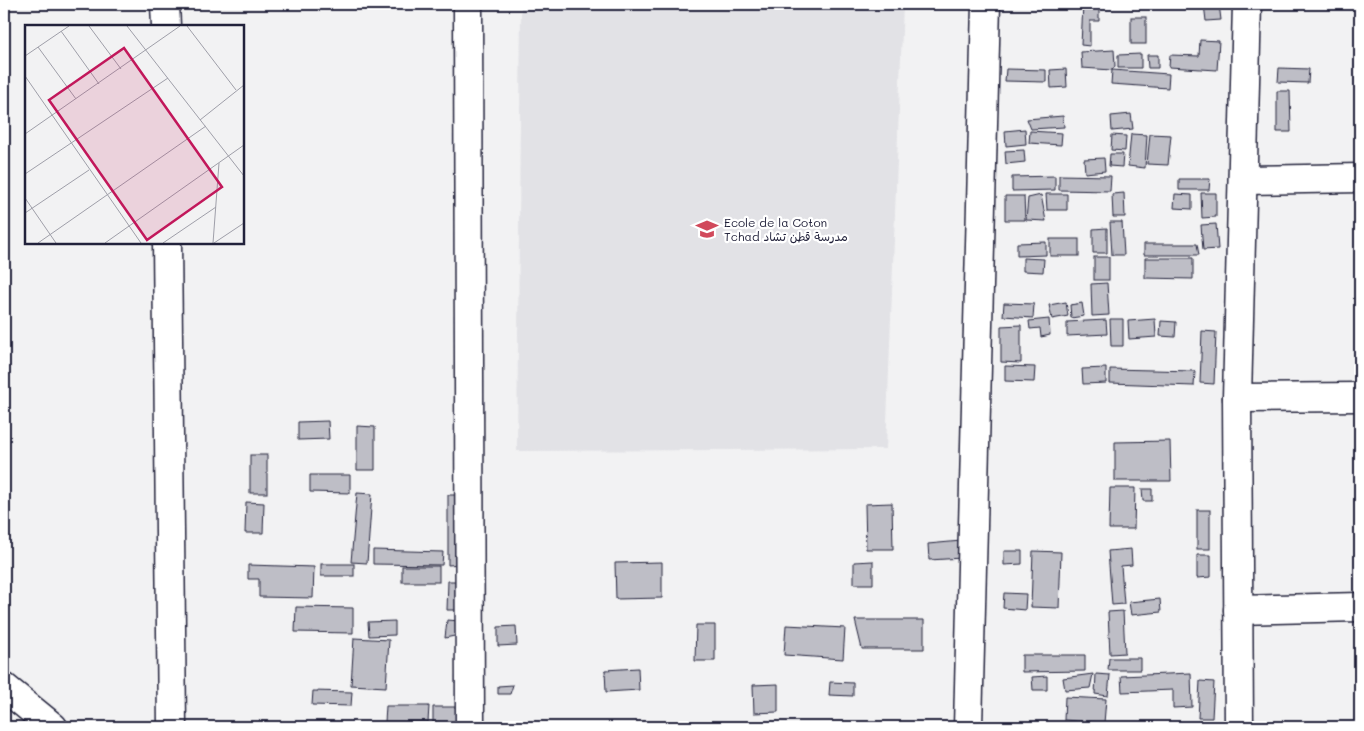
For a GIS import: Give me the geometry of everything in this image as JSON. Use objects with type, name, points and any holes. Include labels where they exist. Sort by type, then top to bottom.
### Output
[{"type":"street","points":[[165,4],[166,25]]},
{"type":"street","points":[[468,4],[470,727]]},
{"type":"street","points":[[968,727],[986,4]]},
{"type":"street","points":[[1239,727],[1236,398],[1247,4]]},
{"type":"street","points":[[1243,180],[1360,178]]},
{"type":"street","points":[[167,244],[172,727]]},
{"type":"street","points":[[1236,398],[1360,397]]},
{"type":"street","points":[[1238,610],[1360,607]]},
{"type":"street","points":[[4,687],[53,727]]},
{"type":"shaded area","name":"Ecole de la Coton Tchad مدرسة قطن تشاد","points":[[521,4],[903,4],[886,449],[517,451]]},
{"type":"building","points":[[1083,4],[1099,4],[1099,21],[1090,21],[1090,46],[1081,45]]},
{"type":"building","points":[[1204,4],[1219,4],[1221,20],[1206,21]]},
{"type":"building","points":[[1358,8],[1360,8],[1360,38],[1357,38]]},
{"type":"building","points":[[1131,17],[1146,17],[1146,44],[1131,44]]},
{"type":"building","points":[[1200,40],[1219,41],[1217,70],[1169,67],[1170,55],[1199,56]]},
{"type":"building","points":[[1114,50],[1115,66],[1112,70],[1082,68],[1081,52]]},
{"type":"building","points":[[1141,54],[1141,68],[1118,68],[1118,55]]},
{"type":"building","points":[[1147,55],[1158,55],[1158,68],[1148,68]]},
{"type":"building","points":[[1279,68],[1309,69],[1308,83],[1278,82]]},
{"type":"building","points":[[1006,69],[1046,70],[1046,82],[1005,81]]},
{"type":"building","points":[[1066,69],[1067,87],[1051,88],[1050,70]]},
{"type":"building","points":[[1112,70],[1169,74],[1168,88],[1111,84]]},
{"type":"building","points":[[1277,91],[1290,91],[1291,132],[1277,132]]},
{"type":"building","points":[[1131,114],[1133,129],[1112,131],[1111,116]]},
{"type":"building","points":[[1063,116],[1064,127],[1031,129],[1027,119]]},
{"type":"building","points":[[1025,129],[1026,144],[1006,146],[1005,131]]},
{"type":"building","points":[[1030,131],[1062,133],[1061,145],[1029,143]]},
{"type":"building","points":[[1131,134],[1147,135],[1145,168],[1128,166]]},
{"type":"building","points":[[1150,134],[1171,135],[1168,165],[1147,164]]},
{"type":"building","points":[[1112,135],[1126,136],[1125,151],[1111,150]]},
{"type":"building","points":[[1024,150],[1025,162],[1006,164],[1005,151]]},
{"type":"building","points":[[1110,154],[1123,154],[1122,167],[1109,166]]},
{"type":"building","points":[[1104,158],[1105,171],[1085,173],[1084,159]]},
{"type":"building","points":[[1059,175],[1111,176],[1110,191],[1059,190]]},
{"type":"building","points":[[1055,176],[1055,190],[1012,191],[1012,177]]},
{"type":"building","points":[[1179,179],[1210,179],[1209,190],[1179,190]]},
{"type":"building","points":[[1124,193],[1125,217],[1113,217],[1112,194]]},
{"type":"building","points":[[1201,193],[1216,193],[1216,217],[1202,218]]},
{"type":"building","points":[[1046,194],[1067,194],[1067,210],[1047,210]]},
{"type":"building","points":[[1175,194],[1192,195],[1192,209],[1174,208]]},
{"type":"building","points":[[1041,195],[1046,221],[1026,220],[1028,198]]},
{"type":"building","points":[[1005,196],[1024,196],[1025,220],[1005,220]]},
{"type":"building","points":[[1110,222],[1122,222],[1124,255],[1112,255]]},
{"type":"building","points":[[1216,224],[1218,249],[1203,250],[1201,225]]},
{"type":"building","points":[[1107,228],[1107,253],[1093,253],[1093,229]]},
{"type":"building","points":[[1050,239],[1079,239],[1079,256],[1050,256]]},
{"type":"building","points":[[1046,242],[1046,255],[1017,256],[1017,243]]},
{"type":"building","points":[[1144,244],[1197,244],[1199,255],[1144,255]]},
{"type":"building","points":[[1094,257],[1109,257],[1109,280],[1094,280]]},
{"type":"building","points":[[1023,258],[1044,259],[1043,272],[1023,271]]},
{"type":"building","points":[[1145,258],[1193,258],[1193,279],[1145,278]]},
{"type":"building","points":[[1107,283],[1109,315],[1092,316],[1091,284]]},
{"type":"building","points":[[1066,302],[1068,316],[1052,319],[1049,305]]},
{"type":"building","points":[[1004,303],[1034,304],[1033,318],[1003,316]]},
{"type":"building","points":[[1082,303],[1084,316],[1071,318],[1070,305]]},
{"type":"building","points":[[1049,319],[1050,335],[1041,337],[1040,328],[1030,329],[1029,321]]},
{"type":"building","points":[[1110,319],[1123,319],[1123,346],[1111,346]]},
{"type":"building","points":[[1155,319],[1156,337],[1129,339],[1128,321]]},
{"type":"building","points":[[1106,320],[1107,334],[1067,336],[1067,322]]},
{"type":"building","points":[[1161,321],[1176,322],[1175,337],[1160,336]]},
{"type":"building","points":[[1021,325],[1021,363],[1001,362],[1001,326]]},
{"type":"building","points":[[1202,331],[1216,332],[1214,384],[1200,383]]},
{"type":"building","points":[[1005,366],[1035,367],[1034,382],[1005,381]]},
{"type":"building","points":[[1106,368],[1106,383],[1083,384],[1082,369]]},
{"type":"building","points":[[1110,369],[1195,371],[1194,386],[1110,383]]},
{"type":"building","points":[[328,421],[329,439],[298,440],[298,422]]},
{"type":"building","points":[[357,426],[375,427],[375,470],[357,470]]},
{"type":"building","points":[[1170,441],[1171,481],[1115,481],[1115,442]]},
{"type":"building","points":[[250,455],[267,455],[267,493],[250,493]]},
{"type":"building","points":[[310,475],[350,475],[350,493],[310,492]]},
{"type":"building","points":[[1110,488],[1135,488],[1134,529],[1109,529]]},
{"type":"building","points":[[1142,489],[1152,489],[1152,501],[1143,501]]},
{"type":"building","points":[[357,493],[372,494],[367,563],[351,562]]},
{"type":"building","points":[[448,495],[463,495],[462,564],[448,565]]},
{"type":"building","points":[[246,502],[264,503],[263,533],[245,533]]},
{"type":"building","points":[[892,503],[893,549],[866,549],[865,504]]},
{"type":"building","points":[[1197,510],[1210,510],[1210,549],[1197,549]]},
{"type":"building","points":[[961,541],[962,558],[929,560],[928,544]]},
{"type":"building","points":[[1131,549],[1132,565],[1121,566],[1124,604],[1112,605],[1108,551]]},
{"type":"building","points":[[373,550],[443,552],[442,565],[373,564]]},
{"type":"building","points":[[1004,551],[1022,551],[1022,564],[1004,565]]},
{"type":"building","points":[[1033,551],[1061,552],[1059,608],[1031,607]]},
{"type":"building","points":[[1197,555],[1211,555],[1211,577],[1197,578]]},
{"type":"building","points":[[873,561],[873,584],[854,584],[854,562]]},
{"type":"building","points":[[662,562],[662,598],[616,599],[615,563]]},
{"type":"building","points":[[321,564],[354,564],[354,576],[321,576]]},
{"type":"building","points":[[248,565],[314,567],[313,598],[259,597],[259,579],[248,579]]},
{"type":"building","points":[[402,566],[439,566],[439,582],[402,582]]},
{"type":"building","points":[[448,581],[462,581],[461,610],[447,610]]},
{"type":"building","points":[[1004,593],[1026,594],[1025,610],[1003,608]]},
{"type":"building","points":[[1160,599],[1161,612],[1131,615],[1129,602]]},
{"type":"building","points":[[296,607],[353,608],[353,633],[295,632]]},
{"type":"building","points":[[1123,611],[1125,653],[1110,654],[1108,612]]},
{"type":"building","points":[[447,620],[460,621],[459,635],[445,638]]},
{"type":"building","points":[[855,620],[924,620],[924,649],[862,649]]},
{"type":"building","points":[[395,621],[395,635],[369,636],[368,622]]},
{"type":"building","points":[[696,625],[715,625],[715,661],[695,661]]},
{"type":"building","points":[[786,625],[845,628],[843,659],[784,655]]},
{"type":"building","points":[[516,626],[517,645],[498,646],[498,627]]},
{"type":"building","points":[[354,638],[389,640],[386,687],[351,685]]},
{"type":"building","points":[[1022,655],[1085,655],[1085,671],[1022,672]]},
{"type":"building","points":[[1109,658],[1140,658],[1140,670],[1108,670]]},
{"type":"building","points":[[638,668],[639,690],[606,692],[605,670]]},
{"type":"building","points":[[1191,673],[1192,707],[1173,708],[1173,690],[1122,692],[1121,676]]},
{"type":"building","points":[[1093,674],[1090,688],[1065,690],[1063,678]]},
{"type":"building","points":[[1096,674],[1110,675],[1108,696],[1095,694]]},
{"type":"building","points":[[1047,676],[1047,690],[1033,690],[1032,677]]},
{"type":"building","points":[[1200,681],[1214,682],[1212,718],[1198,718]]},
{"type":"building","points":[[830,682],[853,683],[853,696],[829,695]]},
{"type":"building","points":[[778,684],[778,712],[754,713],[753,685]]},
{"type":"building","points":[[513,685],[510,694],[498,694],[498,686]]},
{"type":"building","points":[[313,691],[352,692],[351,706],[312,705]]},
{"type":"building","points":[[1065,697],[1106,699],[1104,723],[1064,720]]},
{"type":"building","points":[[386,706],[429,706],[428,722],[385,722]]},
{"type":"building","points":[[433,707],[457,707],[457,727],[438,727],[440,722],[433,723]]},
{"type":"building","points":[[1003,724],[1041,726],[1041,727],[1003,727]]},
{"type":"place","name":"Ecole de la Coton Tchad مدرسة قطن تشاد","points":[[707,229]]}]
